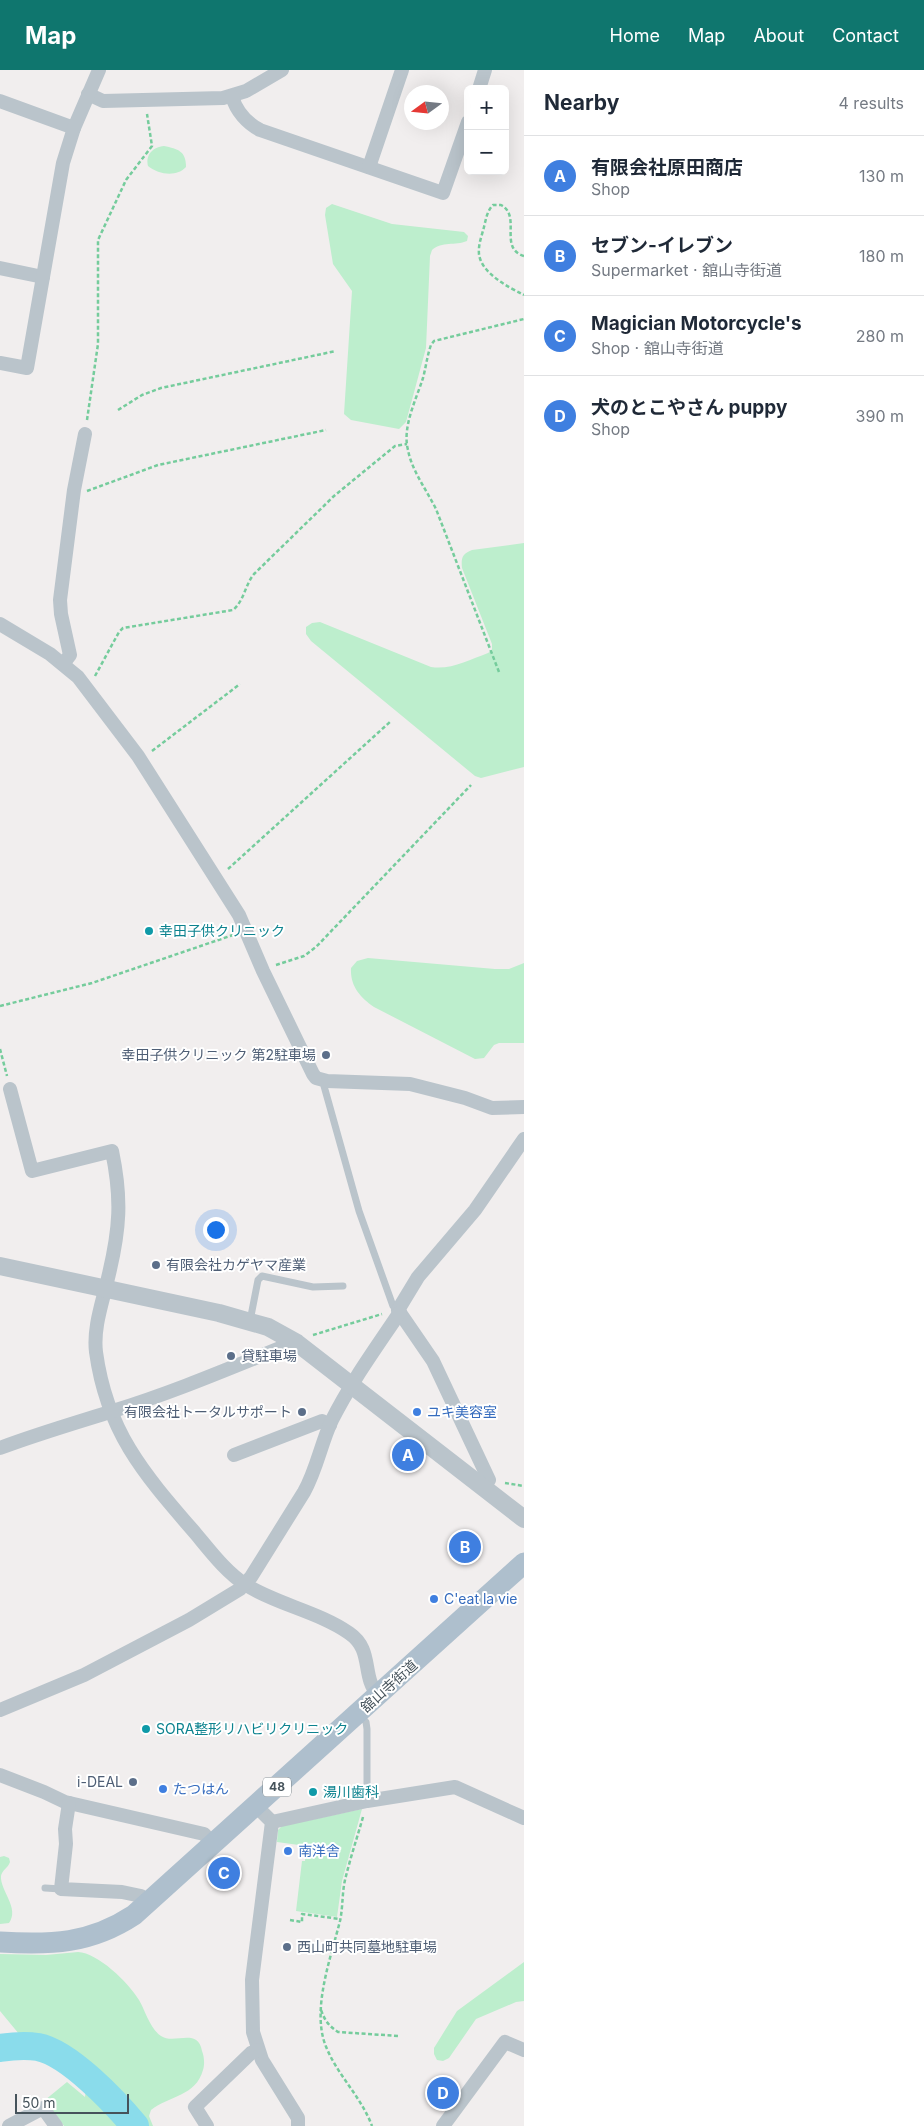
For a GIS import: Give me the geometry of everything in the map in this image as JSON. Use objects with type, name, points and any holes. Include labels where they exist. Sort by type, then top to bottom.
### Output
[{"type":"main road","name":"舘山寺街道","points":[[0,1942],[62,1943],[85,1938],[121,1924],[148,1904],[524,1563]]},
{"type":"street","points":[[0,363],[27,368],[63,163],[74,128],[99,70]]},
{"type":"street","points":[[88,94],[103,101],[210,99],[232,96],[246,91],[282,70]]},
{"type":"street","points":[[369,168],[402,70]]},
{"type":"street","points":[[480,85],[485,70]]},
{"type":"street","points":[[232,96],[234,104],[245,119],[260,130],[444,193],[465,130]]},
{"type":"street","points":[[0,100],[74,128]]},
{"type":"street","points":[[0,268],[42,277]]},
{"type":"street","points":[[63,664],[70,655],[61,614],[60,600],[74,494],[85,434]]},
{"type":"street","points":[[0,624],[63,664],[85,686],[140,760],[236,908],[263,971],[313,1074],[325,1081],[410,1084],[465,1098],[492,1108],[524,1107]]},
{"type":"street","points":[[10,1089],[32,1171],[112,1151],[119,1185],[120,1216],[96,1340],[99,1370],[111,1412],[127,1447],[150,1481],[227,1570],[245,1584],[348,1633],[358,1642],[365,1653],[371,1686],[378,1696]]},
{"type":"street","points":[[0,1710],[93,1670],[189,1620],[240,1589],[245,1584],[310,1482],[330,1425],[352,1384],[399,1311],[418,1277],[448,1239],[475,1210],[524,1139]]},
{"type":"street","points":[[0,1266],[106,1288],[250,1321],[268,1327],[295,1342],[352,1384],[524,1519]]},
{"type":"street","points":[[399,1311],[440,1374],[489,1480],[484,1487]]},
{"type":"street","points":[[0,1448],[45,1431],[111,1412],[179,1388],[295,1342]]},
{"type":"street","points":[[234,1455],[322,1421],[330,1425]]},
{"type":"street","points":[[0,1776],[69,1803],[204,1834],[213,1844]]},
{"type":"street","points":[[272,1822],[367,1802],[455,1787],[524,1818]]},
{"type":"street","points":[[69,1803],[65,1829],[66,1844],[61,1889],[122,1892],[141,1896],[148,1904]]},
{"type":"street","points":[[256,1806],[272,1822]]},
{"type":"street","points":[[272,1822],[252,1980],[253,2032],[258,2050],[298,2118],[298,2126]]},
{"type":"street","points":[[443,2126],[505,2042],[524,2050]]},
{"type":"street","points":[[207,2126],[195,2107],[250,2053],[258,2050]]},
{"type":"street","points":[[9,2126],[43,2108],[56,2126]]},
{"type":"lane","points":[[325,1081],[324,1086],[359,1211],[393,1306],[399,1311]]},
{"type":"lane","points":[[250,1321],[258,1280],[262,1276],[313,1287],[343,1286]]},
{"type":"lane","points":[[358,1713],[366,1722],[367,1729],[367,1802]]},
{"type":"lane","points":[[45,1888],[61,1889]]},
{"type":"path","points":[[85,434],[98,344],[98,240],[126,180],[152,146],[144,100]]},
{"type":"path","points":[[524,256],[518,254],[512,246],[508,210],[501,205],[493,206],[488,212],[479,248],[481,261],[497,278],[524,295]]},
{"type":"path","points":[[499,672],[436,509],[422,485],[406,444],[415,398],[423,377],[431,345],[434,341],[524,318]]},
{"type":"path","points":[[118,410],[142,395],[161,388],[336,351]]},
{"type":"path","points":[[74,494],[78,495],[158,466],[326,430]]},
{"type":"path","points":[[85,686],[93,679],[123,628],[129,625],[233,610],[238,606],[254,574],[334,496],[395,446],[406,444]]},
{"type":"path","points":[[140,760],[240,684]]},
{"type":"path","points":[[216,877],[391,721]]},
{"type":"path","points":[[263,971],[304,956],[316,947],[472,785]]},
{"type":"path","points":[[0,1006],[92,982],[246,931]]},
{"type":"path","points":[[0,1048],[10,1089]]},
{"type":"path","points":[[295,1342],[332,1328],[399,1311]]},
{"type":"path","points":[[367,1802],[345,1881],[340,1918],[321,2009],[320,2025],[325,2044],[333,2060],[367,2112],[372,2126]]},
{"type":"path","points":[[290,1920],[302,1922],[302,1914],[340,1918]]},
{"type":"path","points":[[321,2009],[324,2020],[338,2032],[399,2036]]},
{"type":"green space","points":[[164,146],[173,148],[183,154],[186,167],[178,172],[168,174],[148,166],[147,162],[151,152],[156,148]]},
{"type":"green space","points":[[332,204],[392,224],[464,232],[468,236],[467,241],[436,247],[432,250],[430,256],[426,348],[406,422],[399,429],[351,420],[344,414],[352,291],[333,264],[325,215],[326,208]]},
{"type":"green space","points":[[524,543],[524,767],[481,778],[475,776],[311,641],[306,634],[306,627],[312,623],[320,622],[431,667],[438,668],[453,666],[488,653],[492,650],[492,644],[462,568],[463,557],[472,550]]},
{"type":"green space","points":[[368,958],[495,969],[509,969],[524,963],[524,1043],[499,1043],[494,1045],[484,1058],[475,1059],[374,1007],[364,999],[354,986],[351,974],[351,968],[357,961]]},
{"type":"green space","points":[[362,1809],[342,1881],[337,1917],[296,1911],[302,1861],[305,1861],[306,1846],[277,1842],[278,1830],[282,1826]]},
{"type":"green space","points":[[0,1857],[9,1858],[10,1862],[1,1876],[3,1888],[11,1905],[12,1917],[9,1923],[0,1924]]},
{"type":"green space","points":[[78,1952],[94,1957],[120,1977],[134,1993],[157,2033],[172,2039],[191,2038],[200,2044],[204,2063],[199,2079],[188,2090],[151,2110],[149,2116],[153,2126],[64,2126],[45,2100],[67,2082],[85,2097],[88,2069],[78,2058],[56,2065],[43,2063],[0,2011],[0,1954],[46,1955]]},
{"type":"green space","points":[[524,1962],[524,2001],[516,2002],[476,2019],[449,2058],[443,2061],[437,2060],[434,2048],[457,2011]]},
{"type":"waterway","points":[[0,2048],[38,2047],[63,2058],[104,2092],[135,2126]]},
{"type":"place","name":"幸田子供クリニック","points":[[149,931]]},
{"type":"place","name":"幸田子供クリニック 第2駐車場","points":[[326,1055]]},
{"type":"place","name":"有限会社カゲヤマ産業","points":[[156,1265]]},
{"type":"place","name":"貸駐車場","points":[[231,1356]]},
{"type":"place","name":"有限会社トータルサポート","points":[[302,1412]]},
{"type":"place","name":"ユキ美容室","points":[[417,1412]]},
{"type":"place","name":"有限会社原田商店","points":[[408,1455]]},
{"type":"place","name":"セブン-イレブン","points":[[465,1547]]},
{"type":"place","name":"C'eat la vie","points":[[434,1599]]},
{"type":"place","name":"SORA整形リハビリクリニック","points":[[146,1729]]},
{"type":"place","name":"i-DEAL","points":[[133,1782]]},
{"type":"place","name":"たつはん","points":[[163,1789]]},
{"type":"place","name":"湯川歯科","points":[[313,1792]]},
{"type":"place","name":"南洋舎","points":[[288,1851]]},
{"type":"place","name":"Magician Motorcycle's","points":[[224,1873]]},
{"type":"place","name":"西山町共同墓地駐車場","points":[[287,1947]]},
{"type":"place","name":"犬のとこやさん puppy","points":[[443,2093]]}]
